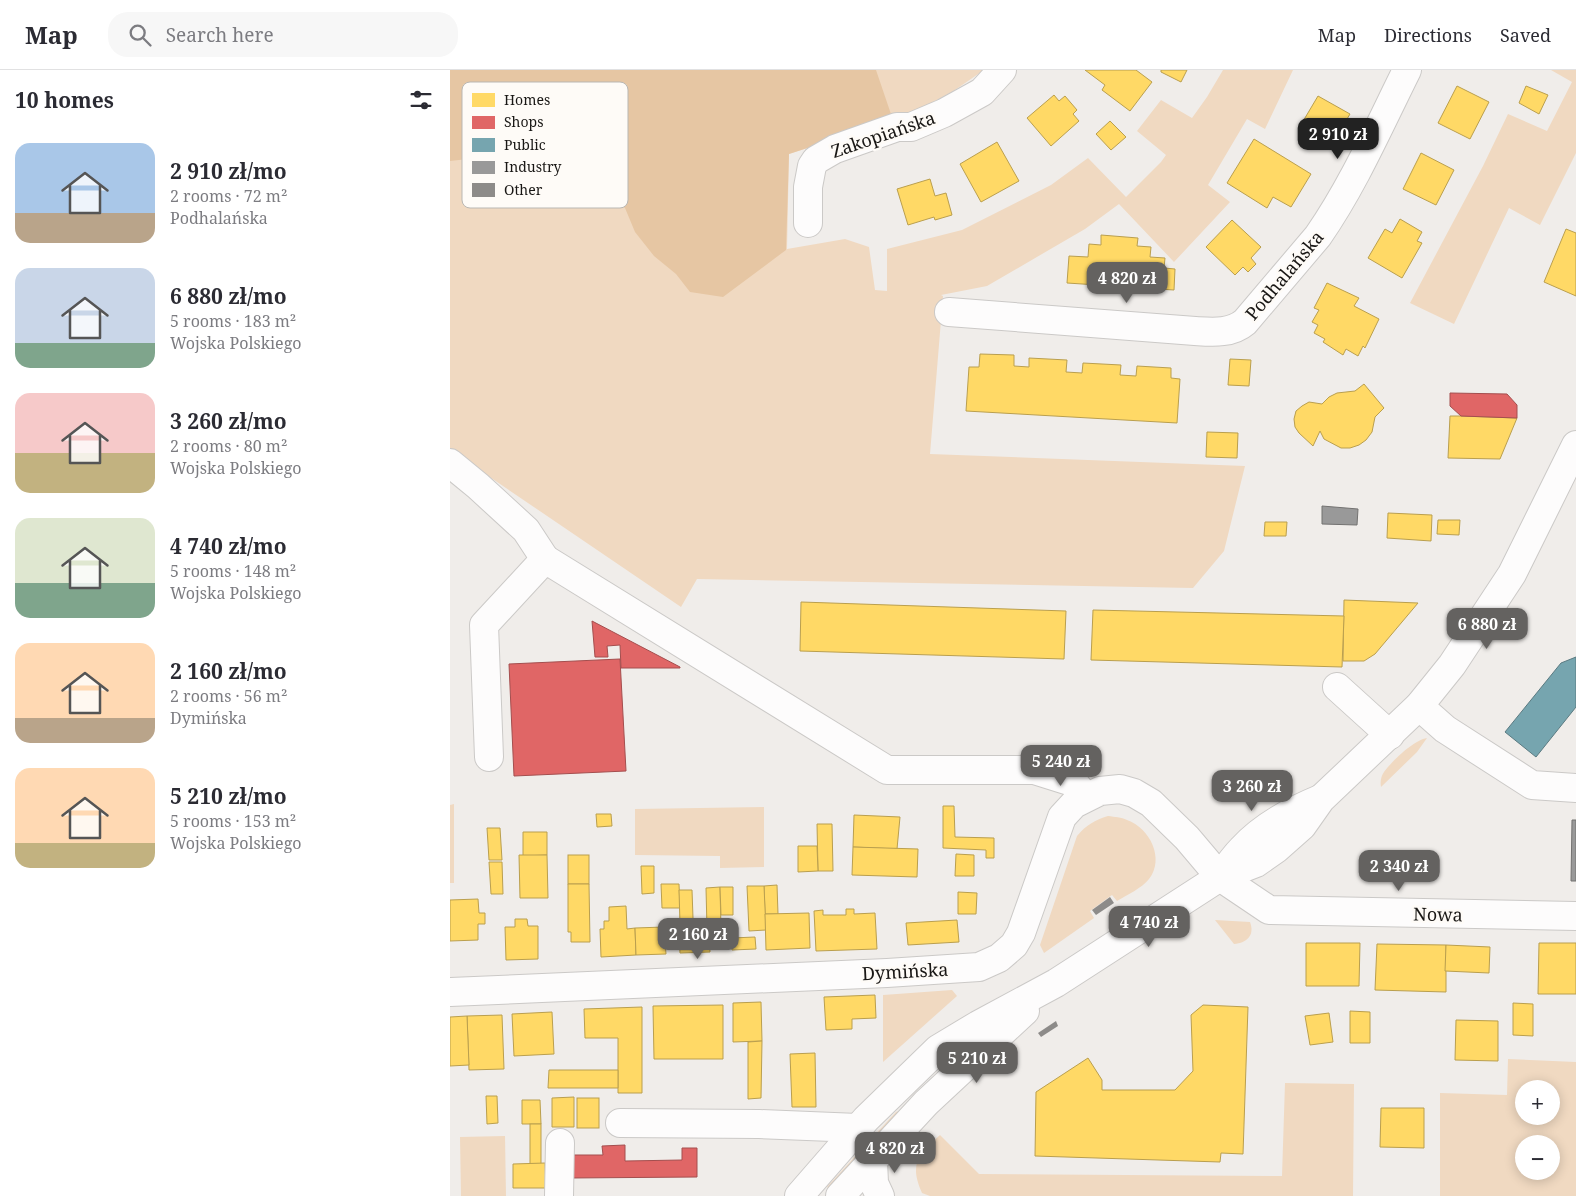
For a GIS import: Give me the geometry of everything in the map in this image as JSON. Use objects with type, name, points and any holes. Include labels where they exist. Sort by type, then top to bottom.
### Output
[{"type":"street","name":"Zakopiańska","points":[[808,224],[809,181],[812,166],[816,160],[835,148],[897,126],[911,127],[944,113],[982,92],[1002,70]]},
{"type":"street","name":"Podhalańska","points":[[949,312],[1194,331],[1214,332],[1235,329],[1245,322],[1318,236],[1328,221],[1343,197],[1406,70]]},
{"type":"street","points":[[798,1196],[858,1128],[913,1071],[938,1049],[1056,983],[1220,876],[1256,863],[1276,849],[1302,826],[1321,799],[1419,706],[1452,666],[1512,574],[1576,445]]},
{"type":"street","points":[[450,463],[526,530],[545,559],[887,770],[1034,770],[1075,784],[1086,797]]},
{"type":"street","points":[[489,757],[484,625],[545,559]]},
{"type":"street","points":[[1337,687],[1390,735]]},
{"type":"street","points":[[1419,706],[1445,729],[1532,785],[1576,788]]},
{"type":"street","name":"Dymińska","points":[[450,992],[979,967],[999,958],[1014,944],[1021,933],[1062,817],[1074,804],[1100,791],[1120,789],[1134,793],[1151,804],[1179,831],[1220,876]]},
{"type":"street","name":"Nowa","points":[[1220,876],[1268,910],[1576,916]]},
{"type":"street","points":[[840,1196],[926,1103],[1056,983]]},
{"type":"street","points":[[620,1123],[759,1124],[858,1128]]},
{"type":"street","points":[[559,1196],[560,1143]]},
{"type":"street","points":[[873,1161],[874,1183],[880,1196]]},
{"type":"shaded area","points":[[450,70],[984,70],[952,92],[910,114],[789,154],[787,249],[845,239],[869,247],[875,290],[887,291],[887,249],[962,230],[1051,185],[1088,158],[1126,197],[1166,155],[1137,131],[1161,100],[1192,118],[1223,70],[1293,70],[1265,129],[1247,119],[1208,185],[1230,202],[1174,262],[1119,204],[1085,229],[987,286],[941,295],[943,296],[930,454],[1245,466],[1224,551],[1193,588],[697,579],[681,607],[450,450]]},
{"type":"shaded area","points":[[450,70],[876,70],[893,120],[789,154],[786,250],[723,297],[690,292],[676,274],[654,256],[635,232],[625,208],[628,208],[628,82],[462,82],[462,160],[450,161]]},
{"type":"shaded area","points":[[1551,70],[1576,70],[1576,153],[1540,225],[1509,208],[1454,324],[1410,303],[1483,166],[1508,114],[1547,131],[1572,82]]},
{"type":"shaded area","points":[[1427,738],[1417,752],[1381,787],[1382,775],[1392,762],[1410,747]]},
{"type":"shaded area","points":[[454,804],[454,883],[450,883],[450,805]]},
{"type":"shaded area","points":[[764,807],[764,867],[720,868],[720,856],[635,855],[635,809]]},
{"type":"shaded area","points":[[1108,816],[1125,819],[1135,824],[1148,837],[1153,845],[1155,854],[1154,871],[1146,882],[1134,891],[1117,901],[1112,895],[1090,911],[1094,918],[1044,953],[1040,945],[1077,836],[1091,823]]},
{"type":"shaded area","points":[[1215,920],[1250,922],[1251,934],[1243,942],[1234,944]]},
{"type":"shaded area","points":[[952,990],[957,996],[883,1062],[883,995]]},
{"type":"shaded area","points":[[1508,1059],[1576,1062],[1576,1196],[1440,1196],[1440,1093],[1507,1095]]},
{"type":"shaded area","points":[[1285,1083],[1354,1084],[1353,1196],[930,1196],[922,1193],[918,1183],[916,1167],[918,1160],[926,1148],[940,1135],[979,1174],[1282,1176]]},
{"type":"shaded area","points":[[899,1111],[902,1114],[833,1191],[827,1187],[896,1112]]},
{"type":"shaded area","points":[[505,1136],[506,1196],[461,1196],[460,1137]]},
{"type":"building: Homes","points":[[1085,70],[1136,70],[1152,82],[1130,111],[1102,90],[1105,85]]},
{"type":"building: Homes","points":[[1161,70],[1187,70],[1181,82],[1161,72]]},
{"type":"building: Homes","points":[[1457,86],[1489,102],[1470,139],[1438,123]]},
{"type":"building: Homes","points":[[1526,86],[1548,95],[1539,114],[1519,103]]},
{"type":"building: Homes","points":[[1054,95],[1059,101],[1065,96],[1077,110],[1073,114],[1079,121],[1051,146],[1027,118]]},
{"type":"building: Homes","points":[[1318,96],[1350,114],[1347,119],[1355,124],[1348,137],[1340,132],[1331,147],[1299,128]]},
{"type":"building: Homes","points":[[1110,121],[1126,137],[1111,150],[1096,134]]},
{"type":"building: Homes","points":[[1254,139],[1311,174],[1291,207],[1273,197],[1267,208],[1227,183]]},
{"type":"building: Homes","points":[[997,142],[1019,181],[981,202],[960,164]]},
{"type":"building: Homes","points":[[1421,153],[1454,170],[1436,205],[1403,189]]},
{"type":"building: Homes","points":[[930,179],[935,196],[946,193],[952,215],[935,220],[934,217],[908,225],[897,189]]},
{"type":"building: Homes","points":[[1400,219],[1422,232],[1417,241],[1422,243],[1402,278],[1368,258],[1385,229],[1392,233]]},
{"type":"building: Homes","points":[[1232,220],[1261,247],[1251,258],[1256,264],[1248,272],[1243,267],[1235,275],[1206,247]]},
{"type":"building: Homes","points":[[1566,229],[1576,233],[1576,296],[1544,282]]},
{"type":"building: Homes","points":[[1101,235],[1138,238],[1137,246],[1151,247],[1150,257],[1165,258],[1164,268],[1175,269],[1174,290],[1067,283],[1069,256],[1088,257],[1089,244],[1101,245]]},
{"type":"building: Homes","points":[[1327,283],[1359,298],[1354,306],[1379,319],[1365,348],[1363,346],[1358,356],[1346,349],[1343,355],[1323,342],[1325,339],[1314,333],[1318,325],[1312,322],[1319,310],[1314,308]]},
{"type":"building: Homes","points":[[980,354],[1014,355],[1014,366],[1029,367],[1029,358],[1067,360],[1066,372],[1082,373],[1083,363],[1121,365],[1120,375],[1136,376],[1137,366],[1171,368],[1171,378],[1180,379],[1177,423],[966,411],[969,367],[979,367]]},
{"type":"building: Homes","points":[[1230,359],[1251,360],[1249,386],[1228,385]]},
{"type":"building: Homes","points":[[1364,384],[1384,408],[1375,417],[1372,432],[1366,440],[1350,448],[1341,448],[1324,439],[1320,431],[1313,446],[1299,433],[1295,427],[1294,419],[1296,411],[1302,406],[1309,402],[1322,404],[1329,397],[1337,393],[1355,391]]},
{"type":"building: Homes","points":[[1450,416],[1517,418],[1500,459],[1448,458]]},
{"type":"building: Homes","points":[[1207,432],[1238,433],[1237,458],[1206,457]]},
{"type":"building: Homes","points":[[1388,513],[1432,515],[1431,541],[1387,538]]},
{"type":"building: Homes","points":[[1438,520],[1460,520],[1459,535],[1437,534]]},
{"type":"building: Homes","points":[[1265,522],[1287,522],[1286,536],[1264,536]]},
{"type":"building: Homes","points":[[1344,600],[1418,603],[1375,654],[1364,661],[1343,661]]},
{"type":"building: Homes","points":[[801,602],[1066,611],[1064,659],[800,651]]},
{"type":"building: Homes","points":[[1093,610],[1344,616],[1342,667],[1091,660]]},
{"type":"building: Homes","points":[[943,806],[954,806],[955,837],[994,838],[994,858],[986,858],[986,850],[943,848]]},
{"type":"building: Homes","points":[[596,814],[611,814],[612,826],[597,827]]},
{"type":"building: Homes","points":[[854,815],[900,817],[897,849],[853,847]]},
{"type":"building: Homes","points":[[817,824],[832,824],[833,871],[818,871]]},
{"type":"building: Homes","points":[[487,828],[500,828],[502,860],[489,860]]},
{"type":"building: Homes","points":[[523,832],[547,832],[547,855],[523,856]]},
{"type":"building: Homes","points":[[798,846],[817,846],[818,871],[798,872]]},
{"type":"building: Homes","points":[[853,847],[918,849],[917,877],[852,875]]},
{"type":"building: Homes","points":[[956,854],[974,855],[974,876],[955,876]]},
{"type":"building: Homes","points":[[519,855],[547,855],[548,898],[520,898]]},
{"type":"building: Homes","points":[[568,855],[589,855],[589,884],[568,884]]},
{"type":"building: Homes","points":[[489,862],[502,862],[503,894],[491,894]]},
{"type":"building: Homes","points":[[641,866],[654,866],[654,893],[642,894]]},
{"type":"building: Homes","points":[[568,884],[589,884],[590,942],[571,942],[571,932],[568,932]]},
{"type":"building: Homes","points":[[661,884],[679,884],[680,908],[662,908]]},
{"type":"building: Homes","points":[[777,885],[778,914],[765,914],[764,886]]},
{"type":"building: Homes","points":[[747,886],[764,886],[766,930],[749,931]]},
{"type":"building: Homes","points":[[720,887],[721,929],[707,929],[706,888]]},
{"type":"building: Homes","points":[[720,887],[733,887],[733,915],[721,915]]},
{"type":"building: Homes","points":[[679,890],[692,890],[693,918],[690,924],[680,924]]},
{"type":"building: Homes","points":[[958,892],[977,893],[976,914],[958,914]]},
{"type":"building: Homes","points":[[478,899],[479,913],[485,913],[485,924],[478,924],[478,940],[450,941],[450,900]]},
{"type":"building: Homes","points":[[626,906],[627,929],[635,928],[636,955],[601,957],[600,929],[604,929],[604,921],[609,921],[609,907]]},
{"type":"building: Homes","points":[[846,909],[854,909],[854,914],[875,913],[877,949],[816,951],[814,911],[823,910],[823,915],[846,915]]},
{"type":"building: Homes","points":[[809,913],[810,948],[766,950],[765,914]]},
{"type":"building: Homes","points":[[515,919],[527,919],[528,926],[538,926],[538,959],[506,960],[505,927],[515,927]]},
{"type":"building: Homes","points":[[957,920],[959,942],[908,945],[906,923]]},
{"type":"building: Homes","points":[[680,924],[690,924],[691,936],[709,935],[710,952],[680,953]]},
{"type":"building: Homes","points":[[664,927],[666,954],[636,955],[635,928]]},
{"type":"building: Homes","points":[[755,937],[756,949],[732,950],[732,938]]},
{"type":"building: Homes","points":[[1306,943],[1360,943],[1359,986],[1306,986]]},
{"type":"building: Homes","points":[[1539,943],[1576,943],[1576,994],[1538,994]]},
{"type":"building: Homes","points":[[1377,944],[1446,945],[1446,992],[1375,990]]},
{"type":"building: Homes","points":[[1446,945],[1490,947],[1489,973],[1445,971]]},
{"type":"building: Homes","points":[[875,995],[876,1018],[852,1019],[852,1029],[826,1030],[824,997]]},
{"type":"building: Homes","points":[[761,1002],[762,1041],[733,1042],[733,1003]]},
{"type":"building: Homes","points":[[1513,1003],[1533,1004],[1533,1036],[1513,1035]]},
{"type":"building: Homes","points":[[723,1005],[723,1059],[654,1059],[653,1006]]},
{"type":"building: Homes","points":[[1203,1005],[1248,1007],[1243,1154],[1221,1153],[1220,1162],[1035,1156],[1036,1092],[1088,1058],[1102,1080],[1102,1090],[1175,1090],[1193,1071],[1191,1015]]},
{"type":"building: Homes","points":[[642,1007],[642,1093],[618,1093],[618,1038],[585,1038],[584,1009]]},
{"type":"building: Homes","points":[[1350,1011],[1370,1012],[1370,1043],[1350,1043]]},
{"type":"building: Homes","points":[[552,1012],[554,1054],[514,1056],[512,1014]]},
{"type":"building: Homes","points":[[1329,1013],[1333,1042],[1310,1045],[1305,1016]]},
{"type":"building: Homes","points":[[502,1015],[504,1069],[469,1070],[467,1016]]},
{"type":"building: Homes","points":[[467,1016],[469,1065],[450,1066],[450,1017]]},
{"type":"building: Homes","points":[[1456,1020],[1498,1021],[1498,1061],[1455,1060]]},
{"type":"building: Homes","points":[[762,1041],[761,1098],[748,1099],[748,1042]]},
{"type":"building: Homes","points":[[815,1053],[816,1107],[792,1107],[790,1054]]},
{"type":"building: Homes","points":[[549,1070],[618,1070],[618,1088],[548,1088]]},
{"type":"building: Homes","points":[[486,1096],[497,1096],[498,1123],[487,1124]]},
{"type":"building: Homes","points":[[574,1097],[574,1127],[552,1127],[552,1098]]},
{"type":"building: Homes","points":[[577,1098],[599,1098],[599,1128],[577,1128]]},
{"type":"building: Homes","points":[[522,1100],[540,1100],[541,1124],[522,1124]]},
{"type":"building: Homes","points":[[1381,1108],[1424,1108],[1424,1148],[1380,1147]]},
{"type":"building: Homes","points":[[530,1124],[541,1124],[541,1164],[530,1164]]},
{"type":"building: Homes","points":[[545,1163],[546,1188],[513,1188],[513,1164]]},
{"type":"building: Shops","points":[[1450,393],[1507,394],[1517,405],[1517,418],[1461,416],[1450,406]]},
{"type":"building: Shops","points":[[592,621],[680,668],[621,668],[620,645],[607,646],[608,657],[595,657]]},
{"type":"building: Shops","points":[[620,659],[626,771],[514,776],[509,664]]},
{"type":"building: Shops","points":[[625,1145],[625,1161],[682,1160],[682,1148],[697,1148],[697,1177],[569,1178],[569,1155],[603,1155],[602,1146]]},
{"type":"building: Public","points":[[1576,657],[1576,707],[1536,757],[1505,732],[1561,663]]},
{"type":"building: Industry","points":[[1322,506],[1358,509],[1357,525],[1322,524]]},
{"type":"building: Industry","points":[[1572,820],[1576,820],[1576,881],[1571,881]]},
{"type":"building: Other","points":[[1110,897],[1114,903],[1096,915],[1092,910]]},
{"type":"building: Other","points":[[1056,1021],[1058,1026],[1041,1037],[1038,1033]]}]
